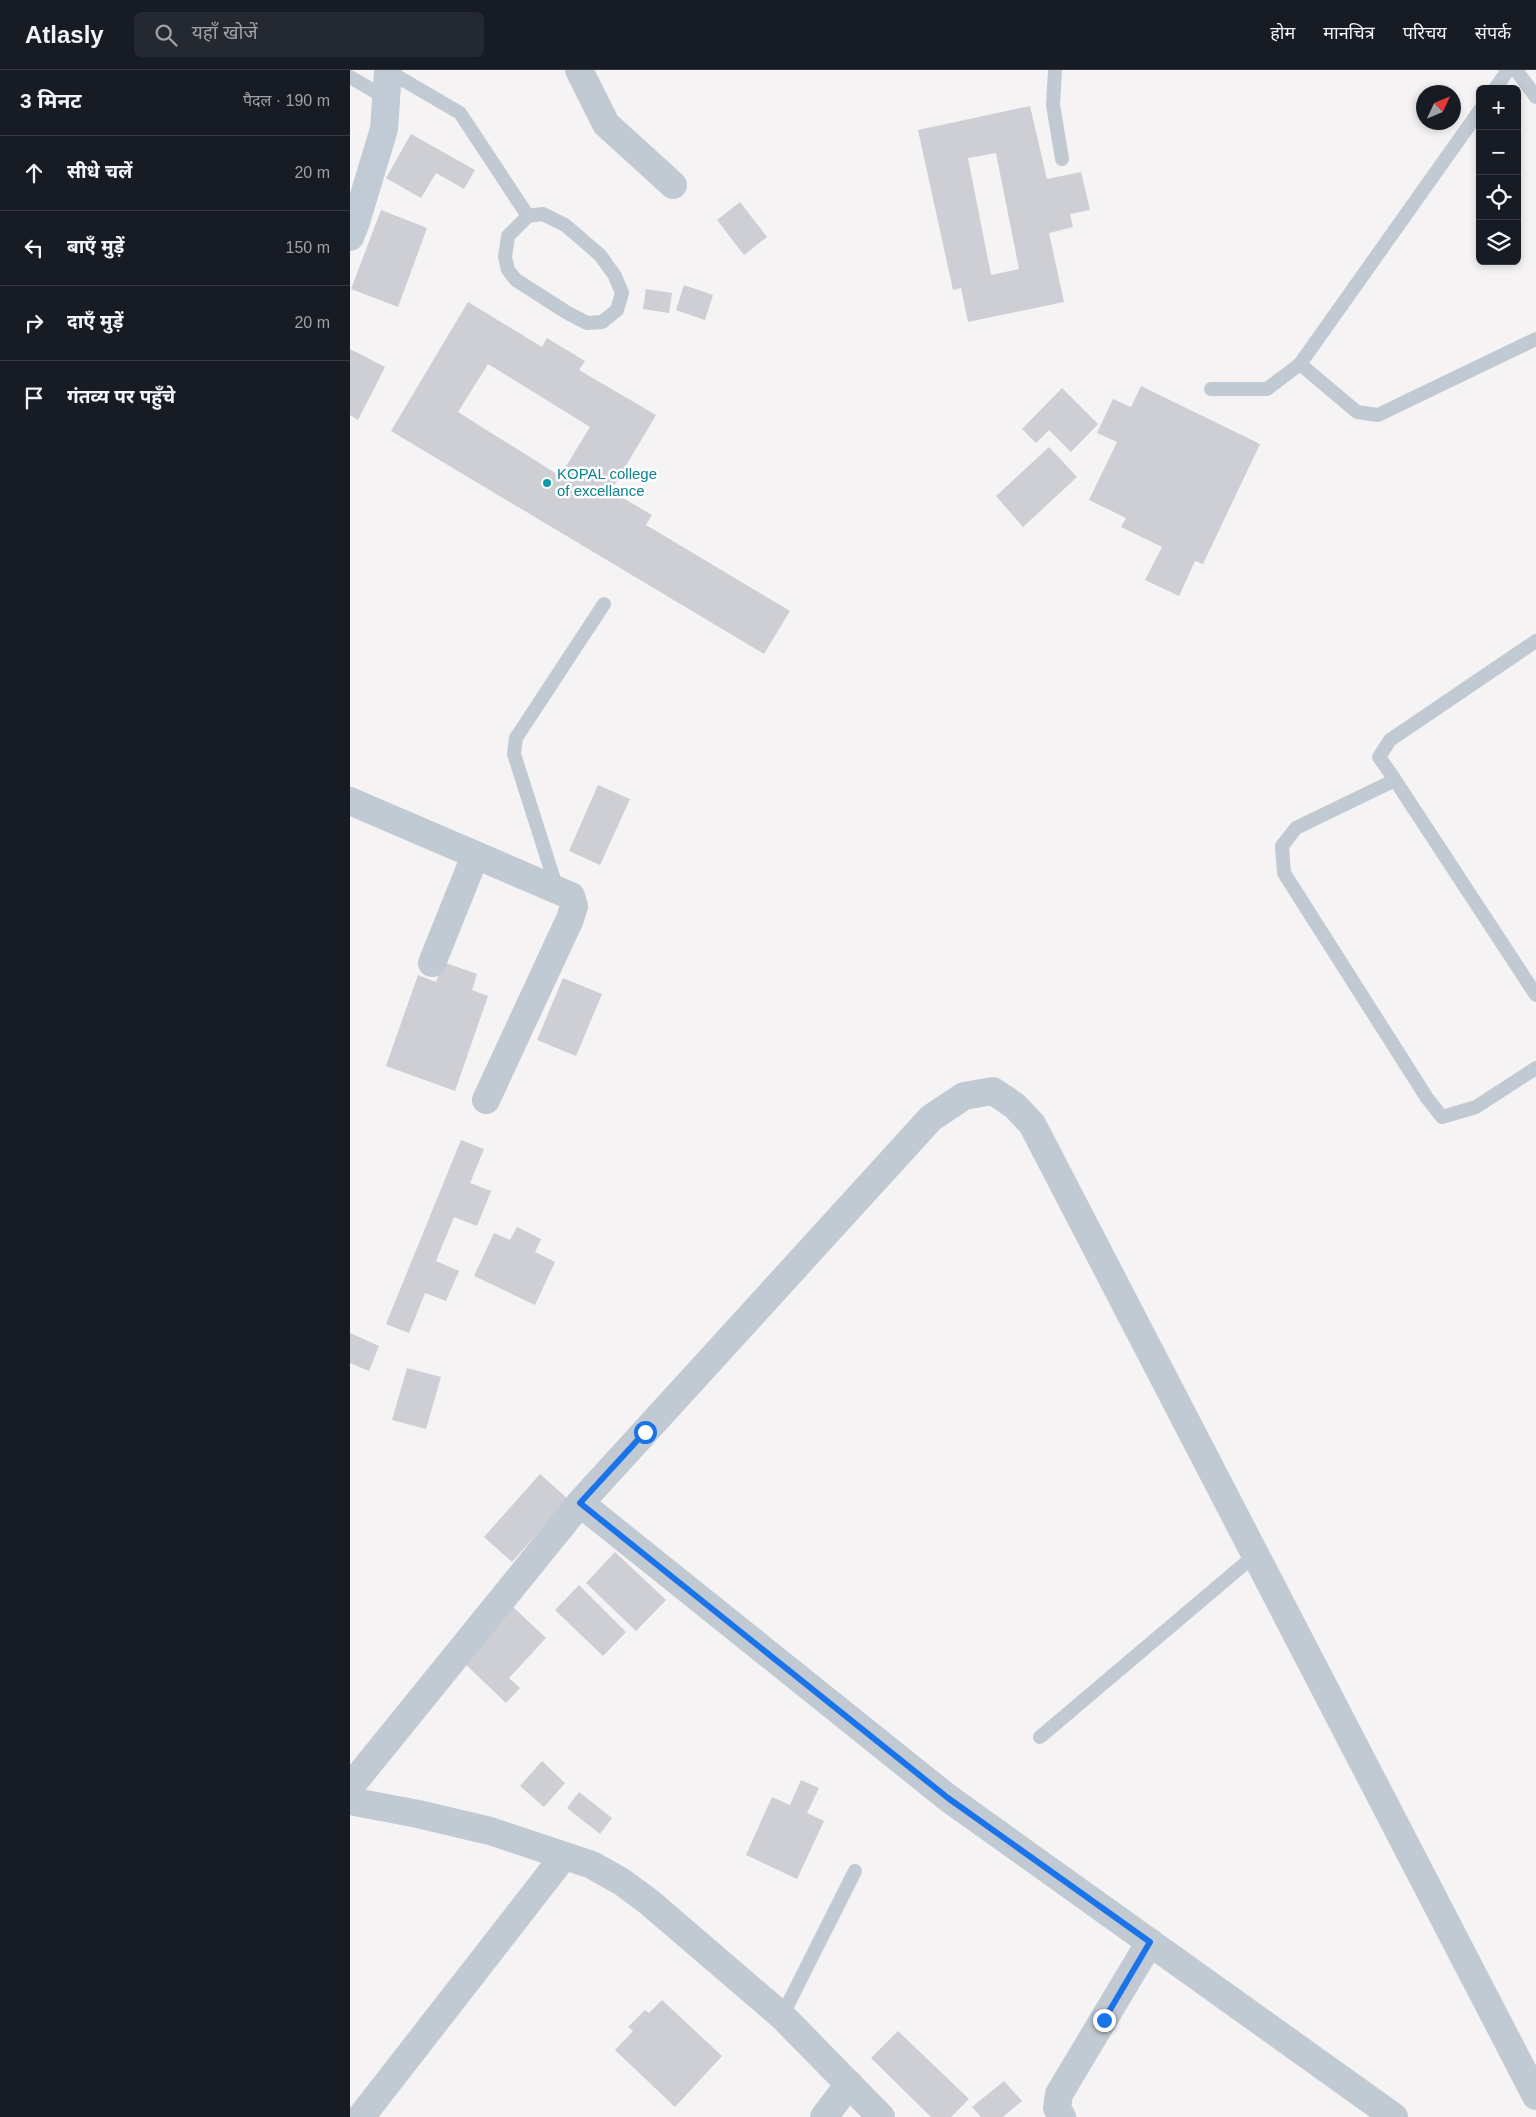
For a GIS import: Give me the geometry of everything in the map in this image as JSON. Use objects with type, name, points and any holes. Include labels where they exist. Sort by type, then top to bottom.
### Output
[{"type":"main road","points":[[350,237],[384,130],[388,70]]},
{"type":"street","points":[[579,70],[606,124],[673,185]]},
{"type":"street","points":[[350,800],[570,896],[574,906],[570,919],[486,1100]]},
{"type":"street","points":[[432,963],[475,856]]},
{"type":"street","points":[[350,1787],[580,1503],[931,1118],[964,1096],[993,1091],[1015,1106],[1032,1124],[1536,2096]]},
{"type":"street","points":[[580,1503],[948,1798],[1394,2117]]},
{"type":"street","points":[[350,1801],[418,1814],[490,1831],[592,1865],[622,1882],[649,1902],[782,2016],[881,2117]]},
{"type":"street","points":[[361,2117],[564,1856]]},
{"type":"street","points":[[1062,2117],[1057,2108],[1059,2094],[1150,1942]]},
{"type":"street","points":[[824,2117],[849,2084]]},
{"type":"lane","points":[[388,70],[460,113],[528,216]]},
{"type":"lane","points":[[1055,70],[1053,105],[1062,159]]},
{"type":"lane","points":[[1498,85],[1508,70]]},
{"type":"lane","points":[[1516,70],[1536,97]]},
{"type":"lane","points":[[350,77],[386,98]]},
{"type":"lane","points":[[1212,390],[1267,389],[1300,364],[1476,116]]},
{"type":"lane","points":[[543,214],[566,225],[600,255],[615,276],[622,293],[617,310],[602,322],[587,323],[516,280],[508,270],[505,257],[508,236],[528,216],[543,214]]},
{"type":"lane","points":[[1300,364],[1357,412],[1378,415],[1536,339]]},
{"type":"lane","points":[[557,889],[514,754],[516,738],[604,604]]},
{"type":"lane","points":[[1536,640],[1390,740],[1379,757],[1536,995]]},
{"type":"lane","points":[[1395,780],[1296,828],[1282,846],[1284,874],[1427,1098],[1442,1117],[1476,1107],[1536,1068]]},
{"type":"lane","points":[[1040,1737],[1254,1555]]},
{"type":"lane","points":[[782,2016],[855,1871]]},
{"type":"building","points":[[1030,106],[1047,179],[1081,172],[1090,210],[1070,214],[1073,227],[1049,233],[1064,302],[968,322],[961,288],[953,290],[918,130]],"holes":[[[996,153],[1019,269],[991,275],[968,158]]]},
{"type":"building","points":[[411,134],[475,170],[464,189],[436,173],[421,198],[386,178]]},
{"type":"building","points":[[740,202],[767,237],[744,255],[717,220]]},
{"type":"building","points":[[381,210],[427,228],[398,307],[351,289]]},
{"type":"building","points":[[684,285],[713,295],[705,320],[676,310]]},
{"type":"building","points":[[646,289],[672,293],[669,313],[643,309]]},
{"type":"building","name":"KOPAL college of excellance","points":[[468,302],[542,347],[547,338],[585,361],[579,370],[656,415],[611,491],[652,515],[646,525],[790,611],[764,654],[391,431]],"holes":[[[488,364],[590,427],[560,476],[458,412]]]},
{"type":"building","points":[[350,349],[385,367],[358,420],[350,415]]},
{"type":"building","points":[[1141,386],[1260,444],[1203,564],[1195,561],[1179,596],[1145,580],[1162,547],[1121,527],[1126,518],[1089,500],[1117,442],[1097,433],[1113,399],[1131,407]]},
{"type":"building","points":[[1062,388],[1098,424],[1071,452],[1049,430],[1036,443],[1022,429]]},
{"type":"building","points":[[1049,447],[1077,477],[1023,527],[996,496]]},
{"type":"building","points":[[598,785],[630,799],[600,865],[569,851]]},
{"type":"building","points":[[443,962],[477,974],[472,990],[488,996],[455,1091],[386,1066],[418,975],[436,982]]},
{"type":"building","points":[[563,978],[602,994],[576,1056],[537,1040]]},
{"type":"building","points":[[461,1140],[484,1149],[470,1183],[491,1191],[477,1226],[454,1217],[436,1261],[459,1271],[446,1301],[425,1293],[409,1333],[386,1324]]},
{"type":"building","points":[[517,1227],[541,1239],[535,1252],[555,1262],[535,1305],[474,1276],[494,1233],[510,1240]]},
{"type":"building","points":[[350,1333],[379,1346],[369,1371],[350,1363]]},
{"type":"building","points":[[407,1368],[441,1377],[426,1429],[392,1420]]},
{"type":"building","points":[[540,1474],[568,1499],[512,1562],[484,1537]]},
{"type":"building","points":[[615,1552],[666,1600],[636,1631],[586,1583]]},
{"type":"building","points":[[579,1585],[626,1632],[603,1656],[555,1610]]},
{"type":"building","points":[[511,1605],[546,1638],[509,1678],[520,1688],[506,1703],[460,1659]]},
{"type":"building","points":[[542,1761],[565,1783],[544,1807],[520,1786]]},
{"type":"building","points":[[801,1780],[819,1788],[807,1813],[824,1821],[797,1879],[746,1855],[772,1797],[790,1805]]},
{"type":"building","points":[[579,1792],[612,1818],[600,1834],[567,1808]]},
{"type":"building","points":[[662,2000],[722,2056],[675,2107],[615,2050],[633,2031],[628,2027],[645,2010],[649,2013]]},
{"type":"building","points":[[898,2031],[969,2099],[951,2117],[931,2117],[871,2058]]},
{"type":"building","points":[[1004,2081],[1022,2101],[1003,2117],[981,2117],[972,2107]]},
{"type":"place","name":"KOPAL college of excellance","points":[[547,483]]},
{"type":"route","points":[[645,1432],[580,1503],[948,1798],[1150,1942],[1104,2020]]}]
